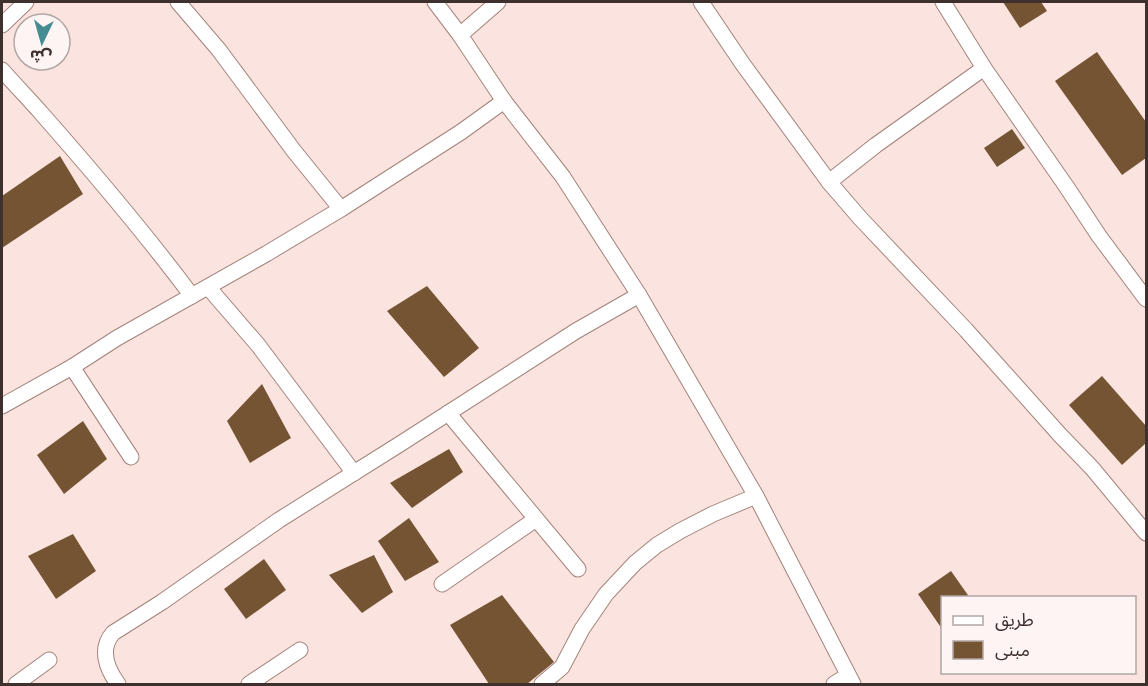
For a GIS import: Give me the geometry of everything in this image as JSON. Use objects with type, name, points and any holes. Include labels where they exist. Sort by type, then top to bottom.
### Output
[{"type":"street","points":[[2,25],[26,2]]},
{"type":"street","points":[[178,2],[219,50],[294,151],[341,209]]},
{"type":"street","points":[[435,2],[504,101],[563,177],[639,295],[756,496],[782,545],[845,682]]},
{"type":"street","points":[[460,35],[498,2]]},
{"type":"street","points":[[701,2],[742,63],[829,182],[1092,468],[1146,533]]},
{"type":"street","points":[[943,2],[984,68],[1099,236],[1146,299]]},
{"type":"street","points":[[829,182],[876,145],[984,68]]},
{"type":"street","points":[[2,70],[122,208],[192,296]]},
{"type":"street","points":[[2,406],[341,209],[461,132],[504,101]]},
{"type":"street","points":[[208,287],[258,345],[354,472]]},
{"type":"street","points":[[118,684],[110,673],[106,660],[107,640],[113,633],[162,602],[279,520],[576,331],[639,295]]},
{"type":"street","points":[[72,367],[131,457]]},
{"type":"street","points":[[448,413],[578,569]]},
{"type":"street","points":[[542,684],[562,667],[582,629],[606,594],[635,563],[657,545],[680,531],[756,496]]},
{"type":"street","points":[[442,584],[536,519]]},
{"type":"street","points":[[249,684],[300,651]]},
{"type":"street","points":[[16,684],[49,660]]},
{"type":"building","points":[[1003,2],[1041,2],[1047,11],[1020,28]]},
{"type":"building","points":[[1097,52],[1146,122],[1146,158],[1122,175],[1055,81]]},
{"type":"building","points":[[1012,129],[1025,148],[997,167],[984,148]]},
{"type":"building","points":[[60,156],[83,194],[2,248],[2,196]]},
{"type":"building","points":[[427,286],[479,348],[444,377],[387,311]]},
{"type":"building","points":[[1102,376],[1146,426],[1146,443],[1122,465],[1069,405]]},
{"type":"building","points":[[262,384],[291,438],[250,463],[227,421]]},
{"type":"building","points":[[83,421],[107,459],[64,494],[37,455]]},
{"type":"building","points":[[449,449],[463,472],[412,508],[390,483]]},
{"type":"building","points":[[409,518],[439,562],[405,581],[378,541]]},
{"type":"building","points":[[73,534],[96,571],[56,599],[28,556]]},
{"type":"building","points":[[374,555],[393,592],[362,613],[329,575]]},
{"type":"building","points":[[264,559],[286,590],[246,619],[224,589]]},
{"type":"building","points":[[951,571],[969,596],[941,596],[941,628],[918,594]]},
{"type":"building","points":[[502,595],[554,662],[527,684],[489,684],[450,625]]}]
